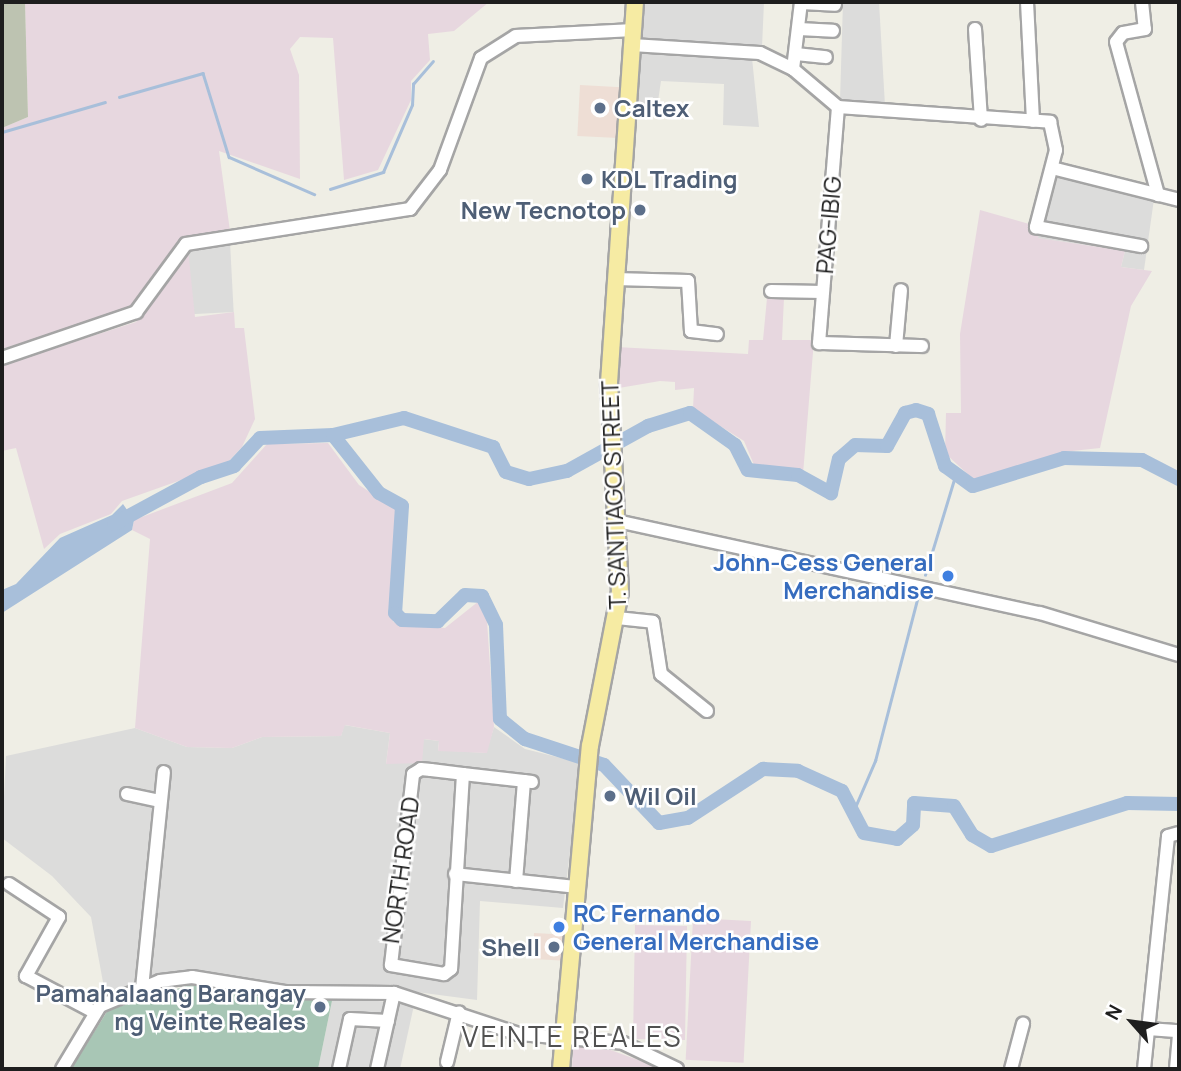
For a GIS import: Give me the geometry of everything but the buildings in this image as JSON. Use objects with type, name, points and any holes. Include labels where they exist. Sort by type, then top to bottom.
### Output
[{"type":"main road","name":"T. SANTIAGO STREET","points":[[561,1069],[587,767],[617,618],[617,521],[611,432],[615,279],[635,2]]},
{"type":"street","points":[[1027,2],[1032,121]]},
{"type":"street","points":[[1142,2],[1144,29],[1124,33],[1116,42],[1158,195]]},
{"type":"street","points":[[793,69],[801,3],[835,5]]},
{"type":"street","points":[[799,29],[833,32]]},
{"type":"street","points":[[975,29],[981,120]]},
{"type":"street","points":[[2,358],[136,312],[186,244],[410,209],[440,170],[481,58],[516,36],[632,38],[743,50],[793,69],[838,107],[1054,124],[1052,168],[1036,227],[1141,246]]},
{"type":"street","points":[[796,54],[826,57]]},
{"type":"street","name":"PAG-IBIG","points":[[838,107],[819,343],[896,346]]},
{"type":"street","points":[[1052,168],[1179,200]]},
{"type":"street","points":[[615,279],[688,281],[691,331],[717,334]]},
{"type":"street","points":[[901,290],[896,346],[922,346]]},
{"type":"street","points":[[771,291],[823,292]]},
{"type":"street","points":[[617,521],[1040,613],[1179,655]]},
{"type":"street","points":[[617,618],[653,622],[661,674],[707,711]]},
{"type":"street","name":"NORTH ROAD","points":[[455,874],[451,969],[444,974],[391,965],[413,774],[421,769],[463,774]]},
{"type":"street","points":[[142,988],[164,772]]},
{"type":"street","points":[[516,881],[528,781],[463,774],[455,874],[516,881],[576,887]]},
{"type":"street","points":[[127,794],[159,802]]},
{"type":"street","points":[[1144,1069],[1168,836],[1179,833]]},
{"type":"street","points":[[9,884],[59,917],[26,976],[94,1012]]},
{"type":"street","points":[[62,1069],[94,1012],[142,988],[192,977],[285,992],[394,993],[459,1012],[519,1034],[622,1043],[677,1069]]},
{"type":"street","points":[[377,1069],[394,993]]},
{"type":"street","points":[[447,1062],[459,1012]]},
{"type":"street","points":[[339,1069],[350,1019],[388,1021]]},
{"type":"street","points":[[1011,1069],[1023,1024]]},
{"type":"street","points":[[1148,1029],[1179,1033],[1176,1069]]},
{"type":"shaded area","points":[[2,2],[25,2],[28,117],[2,128]]},
{"type":"shaded area","points":[[25,2],[489,2],[454,31],[428,34],[430,60],[411,81],[411,100],[378,170],[344,180],[333,38],[300,37],[290,49],[299,75],[300,179],[219,151],[230,231],[181,240],[132,308],[2,349],[2,128],[28,117]]},
{"type":"shaded area","points":[[641,2],[764,2],[762,47],[751,48],[759,127],[723,125],[724,84],[661,81],[657,108],[633,105]]},
{"type":"shaded area","points":[[843,2],[879,2],[885,106],[840,101]]},
{"type":"shaded area","points":[[580,85],[621,87],[618,138],[577,136]]},
{"type":"shaded area","points":[[1054,173],[1154,199],[1144,270],[1121,267],[1125,251],[1037,238]]},
{"type":"shaded area","points":[[980,210],[1040,227],[1038,238],[1125,251],[1121,267],[1152,271],[1131,306],[1100,448],[1063,452],[974,480],[945,453],[946,413],[961,413],[960,334]]},
{"type":"shaded area","points":[[230,242],[234,312],[191,314],[187,244]]},
{"type":"shaded area","points":[[188,249],[195,317],[234,312],[235,328],[244,328],[255,419],[242,447],[226,464],[122,501],[111,514],[60,534],[44,549],[16,448],[2,451],[2,365],[136,322]]},
{"type":"shaded area","points":[[767,298],[784,298],[782,340],[814,340],[803,474],[757,472],[744,441],[693,409],[694,388],[675,390],[675,382],[660,381],[613,389],[616,347],[748,354],[749,340],[763,340]]},
{"type":"shaded area","points":[[328,443],[359,485],[395,508],[393,622],[445,628],[479,601],[487,621],[494,727],[487,753],[438,751],[439,741],[424,739],[422,763],[386,764],[390,733],[345,725],[341,736],[262,737],[232,748],[187,747],[135,728],[150,539],[132,530],[134,520],[232,483],[267,444]]},
{"type":"shaded area","points":[[344,725],[390,733],[386,764],[423,739],[439,741],[438,750],[486,753],[494,727],[525,749],[581,763],[563,908],[480,901],[477,1000],[356,984],[314,988],[163,979],[105,993],[91,917],[52,876],[2,838],[6,756],[135,728],[187,747],[232,748],[262,737],[341,736]]},
{"type":"shaded area","points":[[693,918],[751,921],[744,1063],[686,1060]]},
{"type":"shaded area","points":[[635,925],[687,926],[685,1040],[633,1039]]},
{"type":"shaded area","points":[[534,933],[567,935],[566,961],[533,959]]},
{"type":"shaded area","points":[[190,985],[261,997],[333,996],[318,1069],[71,1069],[108,1010]]},
{"type":"shaded area","points":[[333,996],[414,1005],[400,1069],[318,1069]]},
{"type":"shaded area","points":[[573,1044],[605,1048],[663,1069],[572,1069]]},
{"type":"water","points":[[123,504],[134,520],[132,530],[2,613],[2,590],[16,584],[60,538],[112,515]]},
{"type":"waterway","points":[[330,189],[383,172],[412,105],[413,84],[433,61]]},
{"type":"waterway","points":[[119,97],[203,73],[229,157],[314,194]]},
{"type":"waterway","points":[[2,132],[105,102]]},
{"type":"waterway","points":[[114,524],[201,477],[234,466],[260,438],[333,435],[404,418],[493,447],[506,472],[529,479],[567,471],[648,426],[690,413],[735,445],[748,470],[798,475],[831,493],[839,459],[855,445],[887,446],[905,413],[916,410],[928,414],[945,466],[973,486],[1064,458],[1142,460],[1179,479]]},
{"type":"waterway","points":[[333,435],[379,493],[402,506],[395,613],[402,620],[438,621],[465,595],[482,596],[496,625],[500,719],[525,739],[604,765],[659,823],[688,818],[763,769],[798,771],[842,791],[864,833],[897,839],[913,825],[914,803],[954,806],[972,835],[991,846],[1127,803],[1179,804]]},
{"type":"waterway","points":[[925,575],[955,476]]},
{"type":"waterway","points":[[853,812],[875,761],[918,596]]},
{"type":"place","name":"Caltex","points":[[600,108]]},
{"type":"place","name":"KDL Trading","points":[[587,179]]},
{"type":"place","name":"New Tecnotop","points":[[640,210]]},
{"type":"place","name":"John-Cess General Merchandise","points":[[948,576]]},
{"type":"place","name":"Wil Oil","points":[[610,796]]},
{"type":"place","name":"RC Fernando General Merchandise","points":[[559,927]]},
{"type":"place","name":"Shell","points":[[554,947]]},
{"type":"place","name":"Pamahalaang Barangay ng Veinte Reales","points":[[320,1007]]},
{"type":"district","name":"VEINTE REALES","points":[[572,1036]]}]
